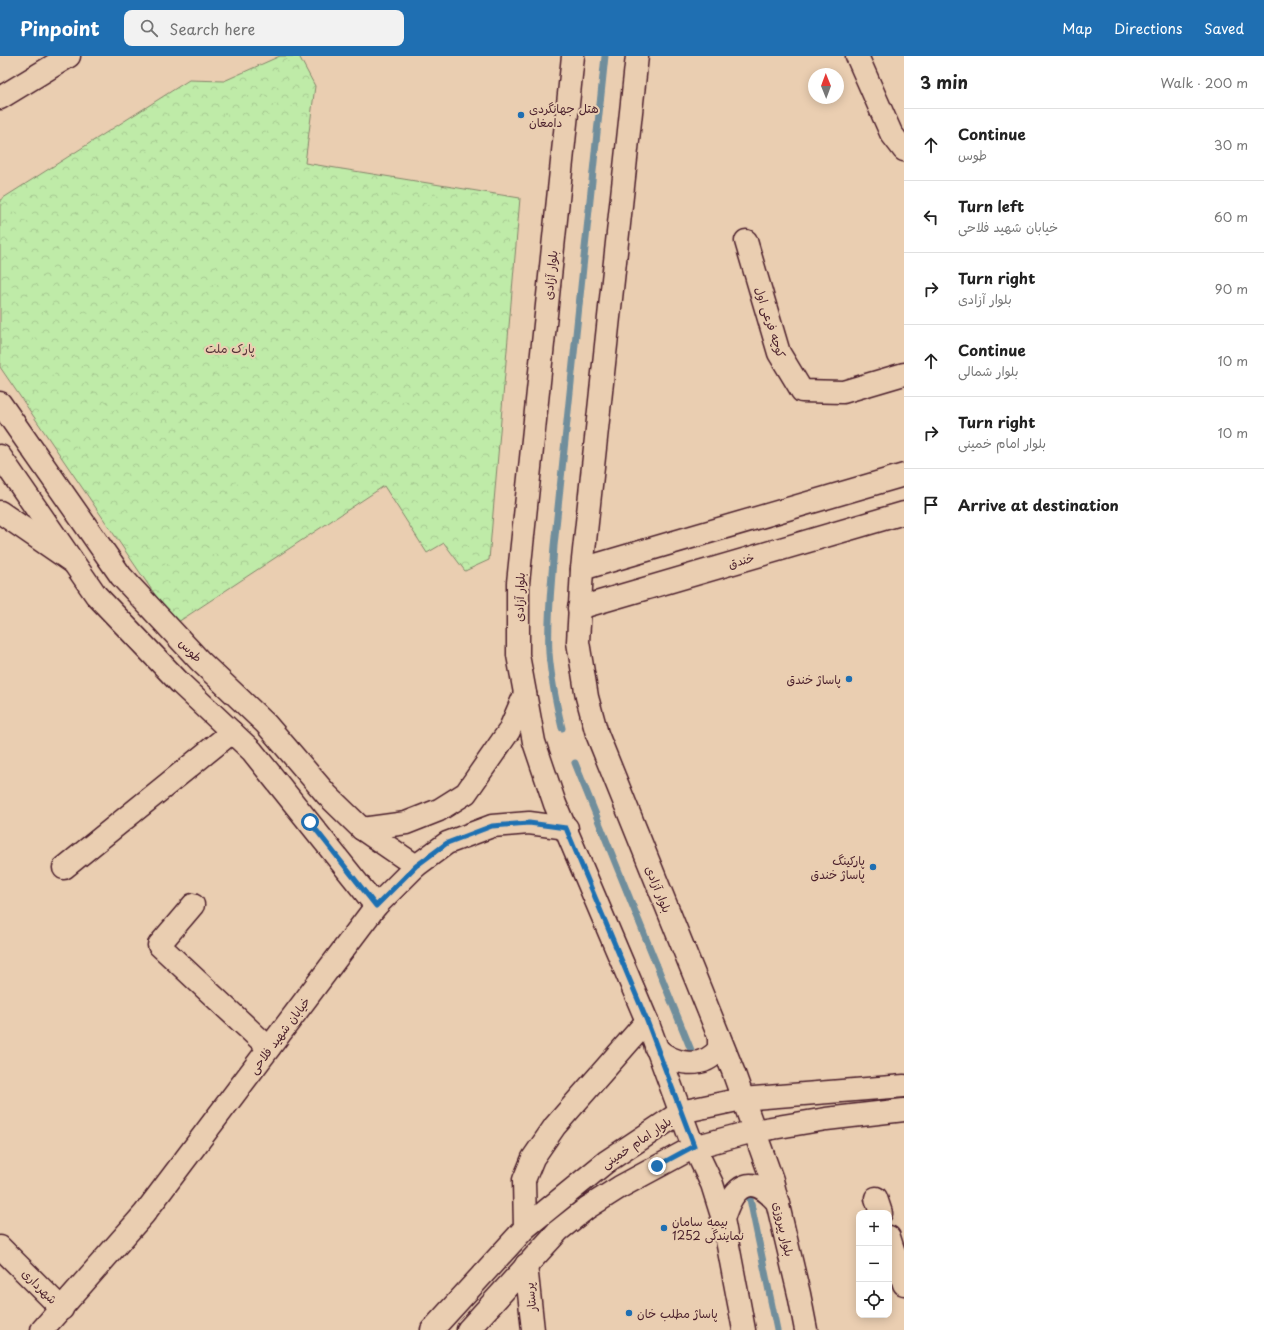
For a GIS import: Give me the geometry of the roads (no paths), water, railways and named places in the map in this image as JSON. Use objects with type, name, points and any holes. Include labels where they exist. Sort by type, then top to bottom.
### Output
[{"type":"main road","points":[[0,98],[69,56]]},
{"type":"main road","name":"بلوار آزادی","points":[[573,56],[518,583],[518,655],[534,742],[555,804],[647,1021],[694,1146]]},
{"type":"main road","name":"بلوار آزادی","points":[[637,56],[582,568],[578,642],[587,697],[597,734],[719,1037],[742,1099]]},
{"type":"main road","points":[[857,56],[898,130],[904,150]]},
{"type":"main road","name":"کوچه فرعی اول","points":[[746,241],[779,353],[802,391],[843,392],[904,374]]},
{"type":"main road","name":"طوس","points":[[0,403],[121,576],[200,661],[266,724],[327,796],[362,829],[416,866]]},
{"type":"main road","points":[[0,456],[96,594],[180,683],[252,751],[376,906]]},
{"type":"main road","points":[[582,568],[904,476]]},
{"type":"main road","points":[[0,505],[11,504],[26,494]]},
{"type":"main road","points":[[0,512],[74,563]]},
{"type":"main road","name":"خندق","points":[[579,608],[904,513]]},
{"type":"main road","points":[[362,829],[406,823],[439,810],[466,793],[509,731],[525,694]]},
{"type":"main road","points":[[64,868],[232,732]]},
{"type":"main road","name":"خیابان شهید فلاحی","points":[[42,1330],[144,1214],[376,906],[416,866],[447,843],[492,826],[529,823],[566,828]]},
{"type":"main road","points":[[193,905],[159,945],[269,1048]]},
{"type":"main road","points":[[525,1228],[524,1180],[533,1158],[555,1126],[647,1021]]},
{"type":"main road","points":[[656,1048],[674,1061],[703,1061],[712,1058],[719,1049],[719,1037]]},
{"type":"main road","name":"بلوار امام خمینی","points":[[432,1330],[525,1228],[606,1162],[681,1112],[742,1099],[904,1086]]},
{"type":"main road","name":"بلوار پیروزی","points":[[742,1099],[772,1180],[800,1294],[806,1330]]},
{"type":"main road","points":[[468,1330],[558,1230],[587,1208],[620,1187],[694,1146],[754,1131],[826,1119],[904,1110]]},
{"type":"main road","points":[[694,1146],[712,1184],[723,1219],[744,1330]]},
{"type":"main road","points":[[723,1219],[728,1202],[734,1193],[741,1188],[751,1185],[761,1187],[778,1203]]},
{"type":"main road","points":[[892,1246],[904,1284]]},
{"type":"main road","name":"شهرداری","points":[[0,1247],[62,1308]]},
{"type":"main road","name":"پرستار","points":[[526,1265],[533,1330]]},
{"type":"waterway","points":[[562,728],[554,690],[549,653],[550,599],[554,546],[605,56]]},
{"type":"waterway","points":[[575,763],[691,1050]]},
{"type":"waterway","points":[[750,1199],[777,1330]]},
{"type":"place","name":"هتل جهانگردى دامغان","points":[[521,115]]},
{"type":"place","name":"پاساژ خندق","points":[[849,679]]},
{"type":"place","name":"پارکینگ پاساژ خندق","points":[[873,867]]},
{"type":"place","name":"بیمه سامان نمایندگی 1252","points":[[664,1228]]},
{"type":"place","name":"پاساژ مطلب خان","points":[[629,1313]]},
{"type":"park label","name":"پارک ملت","points":[[230,348]]}]
